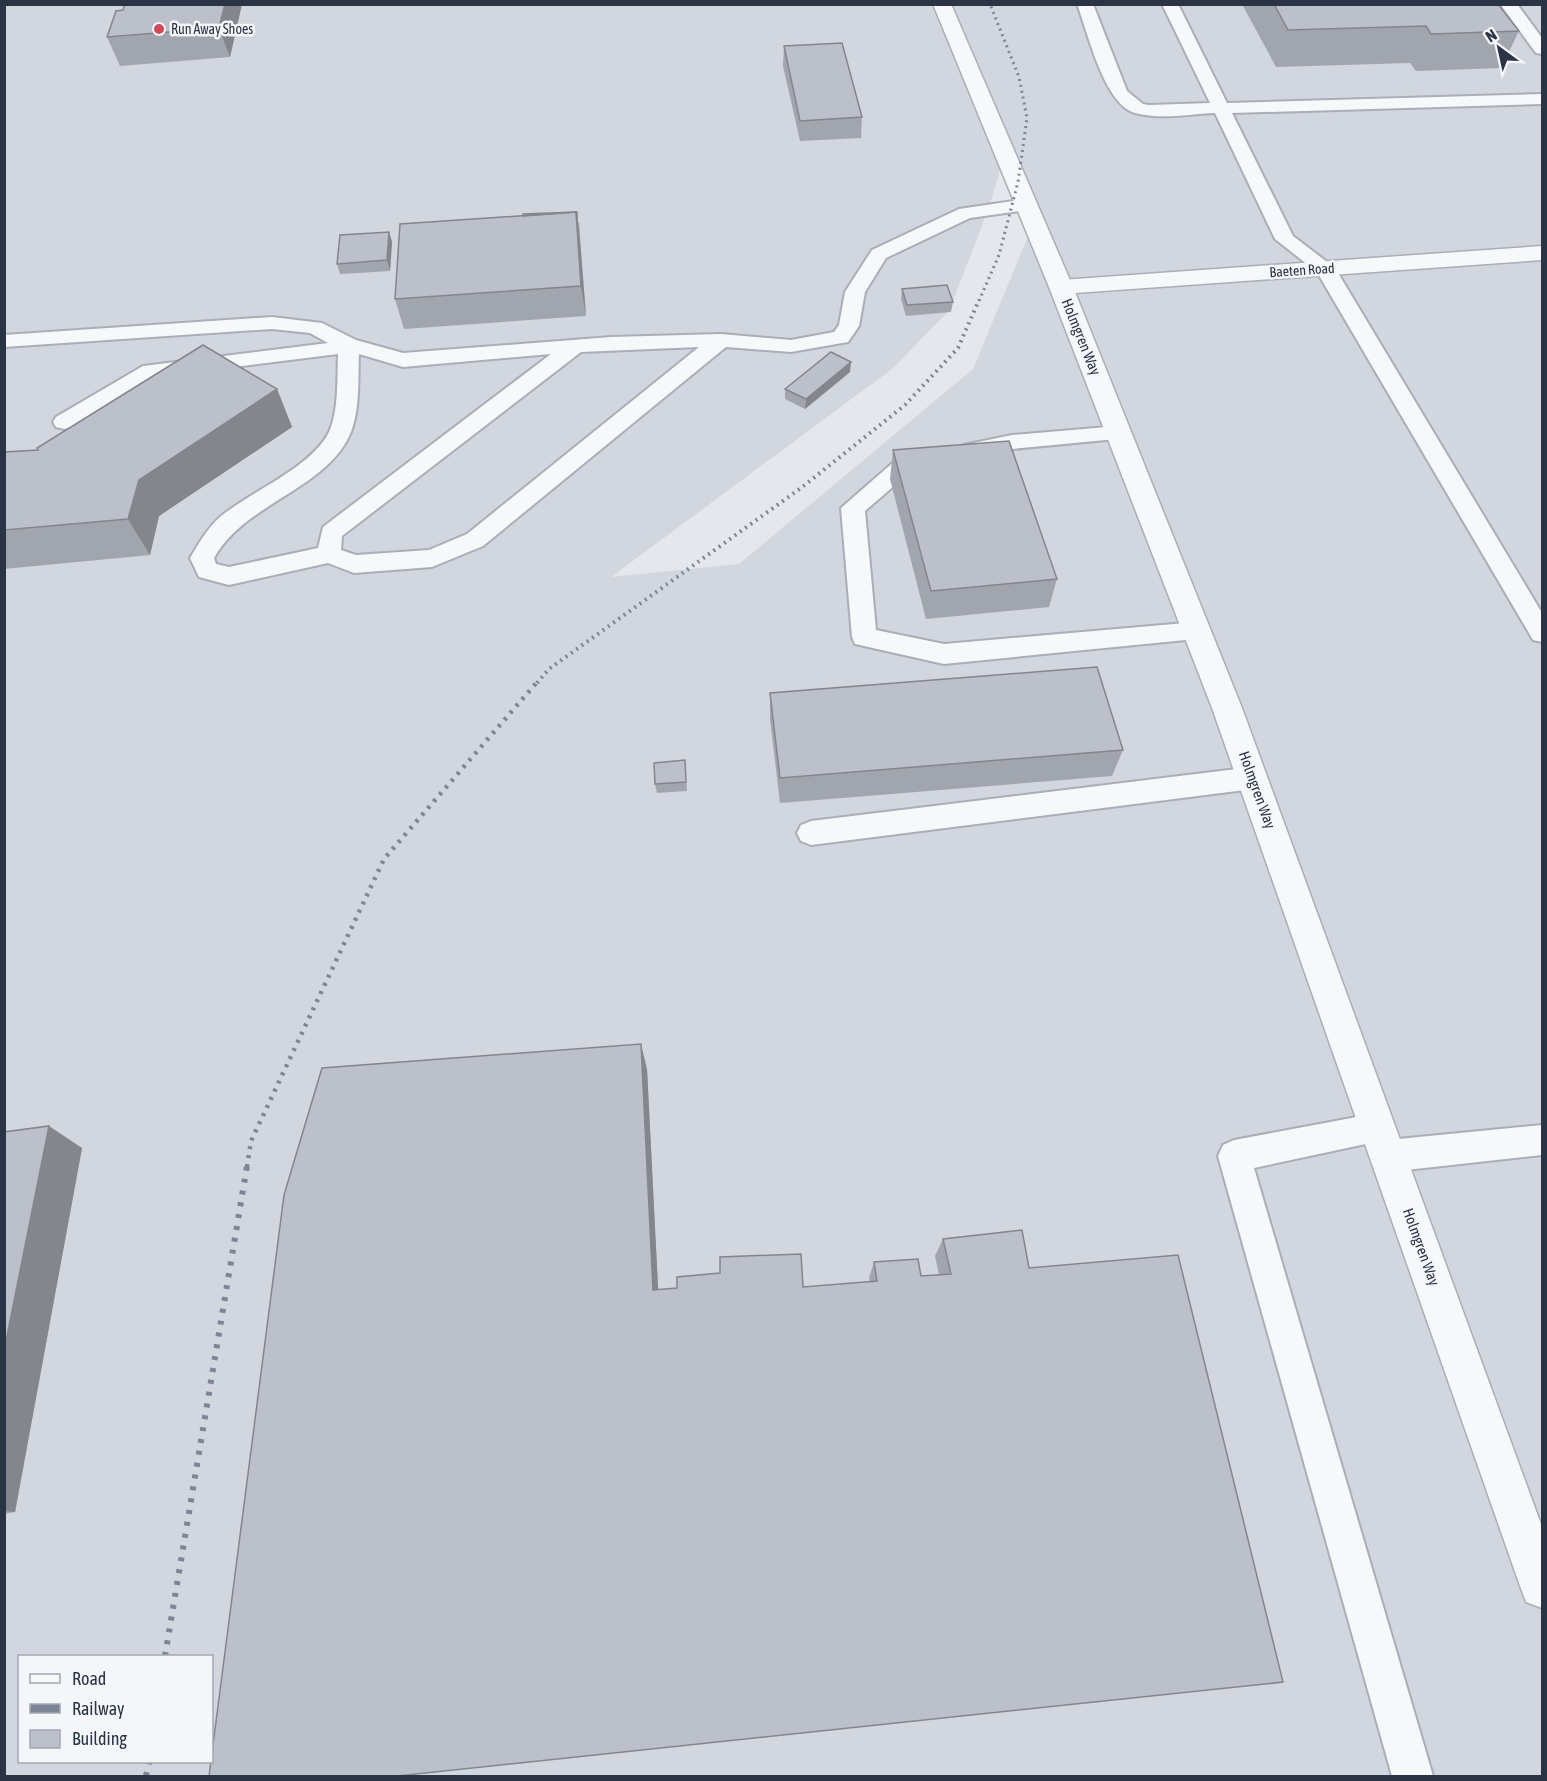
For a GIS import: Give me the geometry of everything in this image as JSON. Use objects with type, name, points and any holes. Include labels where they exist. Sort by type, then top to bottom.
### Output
[{"type":"street","name":"Holmgren Way","points":[[942,4],[1061,287],[1253,778],[1542,1586]]},
{"type":"street","name":"Baeten Road","points":[[1061,287],[1542,253]]},
{"type":"lane","points":[[1085,4],[1124,99],[1138,108],[1149,110],[1221,109],[1542,99]]},
{"type":"lane","points":[[1170,4],[1285,239],[1325,268],[1542,633]]},
{"type":"lane","points":[[1508,4],[1542,49]]},
{"type":"lane","points":[[4,341],[272,323],[315,327],[349,345],[403,360],[611,343],[721,340],[790,346],[841,337],[849,326],[855,292],[879,254],[915,235],[966,213],[1027,205]]},
{"type":"lane","points":[[349,345],[339,435],[317,460],[229,523],[207,543],[201,558],[207,571],[229,576],[329,554],[354,564],[432,558],[475,540],[721,340]]},
{"type":"lane","points":[[64,422],[150,371],[349,345]]},
{"type":"lane","points":[[329,554],[331,533],[573,347]]},
{"type":"lane","points":[[1119,433],[1001,444],[904,465],[881,482],[853,508],[864,637],[944,654],[1197,631]]},
{"type":"lane","points":[[811,833],[1253,778]]},
{"type":"lane","points":[[1413,1776],[1234,1156],[1383,1142],[1542,1140]]},
{"type":"shaded area","points":[[5,5],[1542,5],[1542,1776],[5,1776]],"holes":[[[1005,151],[1034,222],[973,369],[739,564],[611,577],[892,369],[949,311],[990,205]]]},
{"type":"building","points":[[125,4],[225,4],[219,28],[107,37],[116,11],[123,10]]},
{"type":"building","points":[[1274,4],[1498,4],[1519,31],[1431,34],[1426,26],[1288,30]]},
{"type":"building","points":[[842,43],[862,117],[800,121],[784,46]]},
{"type":"building","points":[[575,212],[523,216],[523,214]]},
{"type":"building","points":[[576,212],[581,286],[395,299],[400,224]]},
{"type":"building","points":[[389,232],[387,260],[337,264],[340,235]]},
{"type":"building","points":[[947,285],[953,302],[907,305],[902,289]]},
{"type":"building","points":[[203,345],[277,389],[139,480],[128,519],[4,530],[4,452],[38,450],[37,448]]},
{"type":"building","points":[[831,352],[851,362],[806,399],[785,389]]},
{"type":"building","points":[[1009,441],[1057,579],[931,591],[893,450]]},
{"type":"building","points":[[1097,667],[1123,750],[780,778],[770,693]]},
{"type":"building","points":[[685,760],[686,782],[655,784],[654,763]]},
{"type":"building","points":[[641,1044],[653,1290],[677,1288],[677,1277],[720,1273],[720,1257],[801,1254],[803,1287],[877,1281],[874,1262],[918,1259],[921,1276],[951,1274],[943,1239],[1022,1230],[1029,1268],[1178,1255],[1283,1682],[397,1776],[209,1776],[211,1763],[213,1763],[213,1745],[284,1195],[322,1068]]},
{"type":"building","points":[[49,1126],[4,1351],[4,1132]]},
{"type":"railway","points":[[979,301],[999,255],[1018,182],[1027,118],[1019,77],[990,4]]},
{"type":"railway","points":[[537,683],[549,669],[801,488],[905,405],[958,348],[979,300]]},
{"type":"railway","points":[[247,1167],[251,1141],[384,859],[538,681]]},
{"type":"railway","points":[[165,1655],[247,1166]]},
{"type":"railway","points":[[146,1776],[149,1763]]},
{"type":"place","name":"Run Away Shoes","points":[[159,29]]}]
